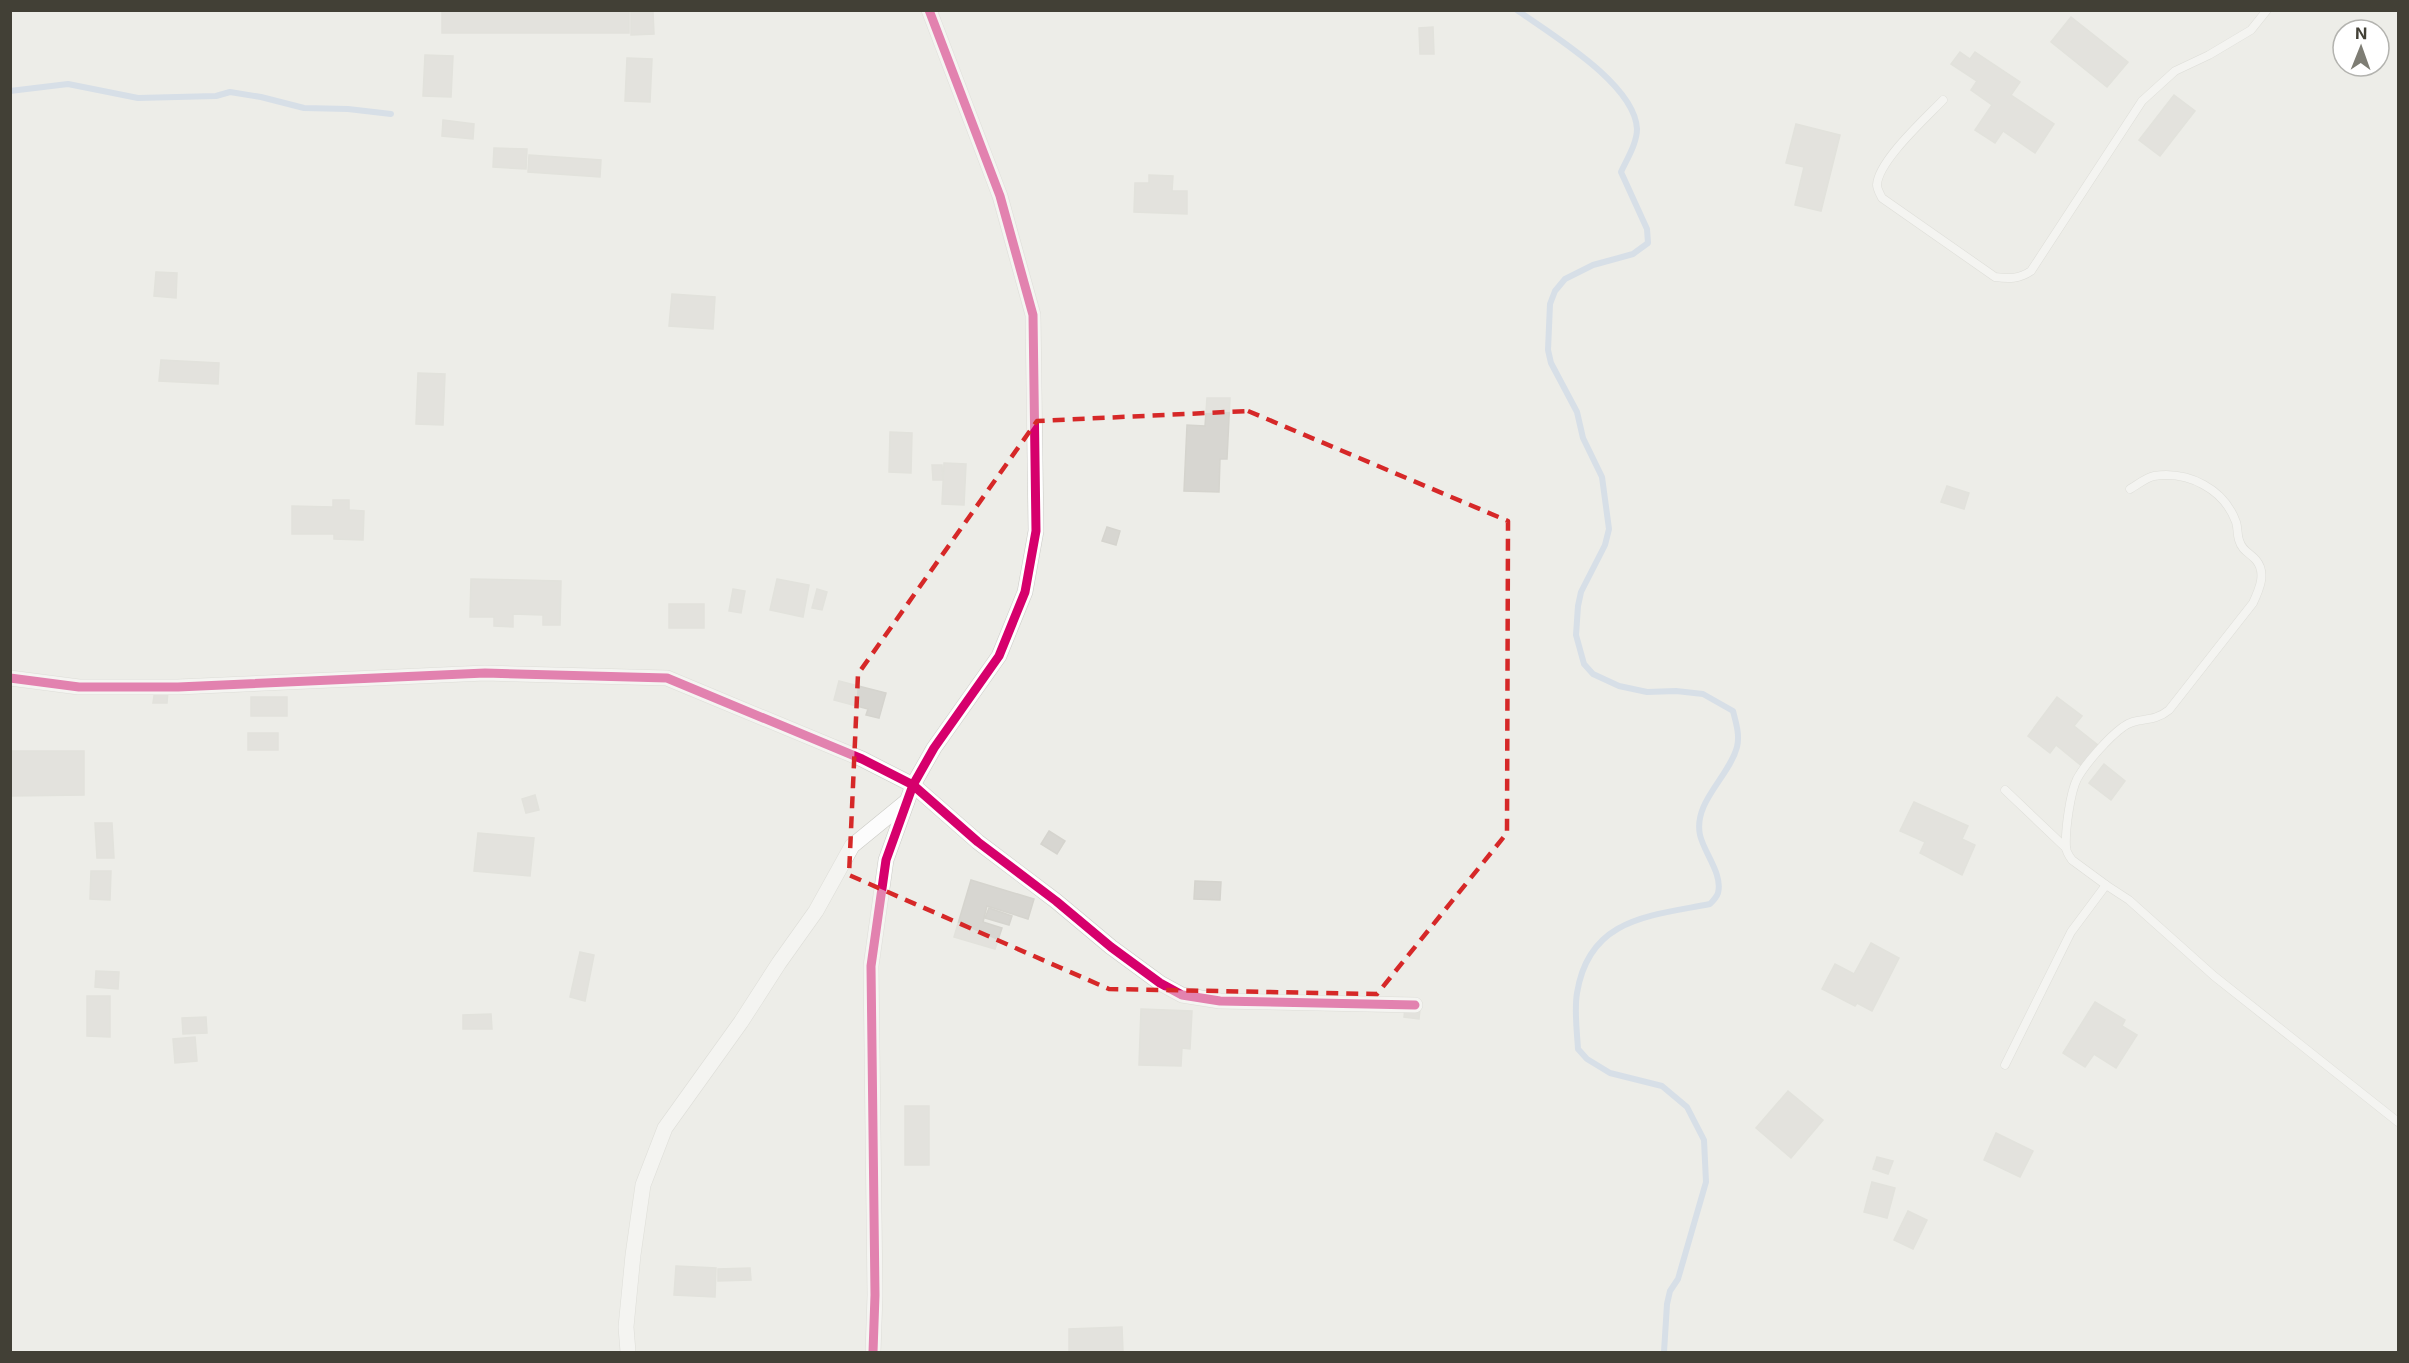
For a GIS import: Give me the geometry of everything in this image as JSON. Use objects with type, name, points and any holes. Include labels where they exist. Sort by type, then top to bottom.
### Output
[{"type":"street","points":[[873,1353],[876,1295],[871,966],[885,860],[911,792],[934,748],[999,656],[1025,592],[1036,531],[1033,315],[999,196],[929,10]]},
{"type":"street","points":[[10,678],[79,687],[134,687],[485,673],[668,678],[862,759],[911,792],[1056,900],[1111,947],[1160,983],[1182,995],[1220,1001],[1415,1005]]},
{"type":"street","points":[[628,1353],[626,1327],[643,1185],[665,1128],[741,1022],[816,911],[852,846],[911,792]]},
{"type":"lane","points":[[1943,100],[1892,154],[1880,176],[1877,187],[1879,192],[1893,208],[1995,277],[2009,279],[2021,277],[2031,271],[2142,101],[2175,71],[2210,55],[2251,30],[2267,10]]},
{"type":"lane","points":[[2066,848],[2074,791],[2082,771],[2122,728],[2139,720],[2159,718],[2169,710],[2253,603],[2260,587],[2262,575],[2257,561],[2245,552],[2239,540],[2236,523],[2223,499],[2204,484],[2181,477],[2153,476],[2130,489]]},
{"type":"lane","points":[[2005,790],[2066,848],[2072,860],[2129,900],[2214,976],[2398,1122]]},
{"type":"lane","points":[[2005,1065],[2070,932],[2106,885]]},
{"type":"highlighted area","points":[[1248,411],[1508,521],[1507,833],[1377,994],[1109,989],[849,875],[858,674],[1037,421]]},
{"type":"building","points":[[442,10],[629,10],[629,33],[442,33]]},
{"type":"building","points":[[631,12],[653,12],[654,34],[631,35]]},
{"type":"building","points":[[2071,17],[2128,62],[2107,87],[2051,42]]},
{"type":"building","points":[[1433,27],[1434,54],[1420,54],[1419,28]]},
{"type":"building","points":[[1960,52],[1970,59],[1975,52],[2020,82],[2011,95],[2054,124],[2035,153],[2003,131],[1995,143],[1975,130],[1992,105],[1971,90],[1977,81],[1951,64]]},
{"type":"building","points":[[425,55],[453,56],[451,97],[423,96]]},
{"type":"building","points":[[627,58],[652,59],[650,102],[625,101]]},
{"type":"building","points":[[2174,95],[2195,111],[2160,156],[2139,140]]},
{"type":"building","points":[[443,120],[474,124],[473,139],[442,136]]},
{"type":"building","points":[[1796,124],[1840,135],[1821,211],[1795,205],[1804,167],[1786,163]]},
{"type":"building","points":[[494,148],[527,149],[526,169],[493,167]]},
{"type":"building","points":[[529,155],[601,160],[600,177],[528,172]]},
{"type":"building","points":[[1149,175],[1173,176],[1172,191],[1187,191],[1187,214],[1134,212],[1135,183],[1149,183]]},
{"type":"building","points":[[156,272],[177,273],[176,298],[154,296]]},
{"type":"building","points":[[672,294],[715,297],[713,329],[669,326]]},
{"type":"building","points":[[161,360],[219,363],[218,384],[159,381]]},
{"type":"building","points":[[418,373],[445,374],[443,425],[416,424]]},
{"type":"building","points":[[1207,398],[1230,398],[1227,459],[1220,459],[1219,492],[1184,491],[1187,425],[1205,426]]},
{"type":"building","points":[[890,432],[912,433],[911,473],[889,472]]},
{"type":"building","points":[[944,463],[966,464],[964,505],[942,504]]},
{"type":"building","points":[[932,465],[942,465],[943,480],[933,480]]},
{"type":"building","points":[[1947,486],[1969,493],[1964,509],[1941,502]]},
{"type":"building","points":[[333,500],[349,500],[349,510],[364,511],[363,540],[334,539],[334,534],[292,534],[292,506],[333,507]]},
{"type":"building","points":[[1107,527],[1120,531],[1116,545],[1102,541]]},
{"type":"building","points":[[471,579],[561,581],[560,625],[543,625],[543,615],[513,614],[513,627],[494,626],[494,617],[470,617]]},
{"type":"building","points":[[777,579],[809,585],[803,617],[770,610]]},
{"type":"building","points":[[733,589],[745,591],[741,613],[729,611]]},
{"type":"building","points":[[817,589],[827,592],[822,610],[812,608]]},
{"type":"building","points":[[669,604],[704,604],[704,628],[669,628]]},
{"type":"building","points":[[839,681],[886,693],[879,718],[866,715],[868,709],[834,700]]},
{"type":"building","points":[[155,689],[168,690],[167,703],[153,703]]},
{"type":"building","points":[[251,697],[287,697],[287,716],[251,716]]},
{"type":"building","points":[[2057,697],[2082,716],[2074,726],[2099,746],[2083,767],[2056,745],[2050,753],[2028,736]]},
{"type":"building","points":[[248,733],[278,733],[278,750],[248,750]]},
{"type":"building","points":[[10,751],[84,751],[84,795],[10,796]]},
{"type":"building","points":[[2104,764],[2125,781],[2111,800],[2089,783]]},
{"type":"building","points":[[535,795],[539,810],[526,813],[522,799]]},
{"type":"building","points":[[1914,802],[1968,826],[1962,839],[1975,845],[1962,875],[1920,853],[1925,842],[1900,831]]},
{"type":"building","points":[[95,823],[112,823],[114,858],[97,858]]},
{"type":"building","points":[[1049,831],[1065,841],[1057,854],[1041,844]]},
{"type":"building","points":[[478,833],[534,838],[530,876],[474,871]]},
{"type":"building","points":[[91,871],[111,871],[110,900],[90,899]]},
{"type":"building","points":[[971,880],[1034,899],[1028,919],[987,906],[983,922],[1002,928],[995,949],[954,937]]},
{"type":"building","points":[[1195,881],[1221,882],[1220,900],[1194,899]]},
{"type":"building","points":[[989,908],[1012,916],[1009,925],[985,918]]},
{"type":"building","points":[[1871,943],[1899,958],[1872,1011],[1857,1003],[1855,1006],[1822,989],[1835,964],[1854,974]]},
{"type":"building","points":[[580,952],[594,955],[585,1001],[570,997]]},
{"type":"building","points":[[96,971],[119,972],[118,989],[95,987]]},
{"type":"building","points":[[87,996],[110,996],[110,1037],[87,1036]]},
{"type":"building","points":[[2095,1002],[2125,1020],[2122,1026],[2137,1035],[2116,1068],[2094,1054],[2085,1067],[2063,1053]]},
{"type":"building","points":[[1405,1008],[1420,1009],[1419,1019],[1404,1017]]},
{"type":"building","points":[[1141,1009],[1192,1011],[1190,1049],[1182,1048],[1181,1066],[1139,1065]]},
{"type":"building","points":[[491,1014],[492,1029],[463,1029],[463,1015]]},
{"type":"building","points":[[206,1017],[207,1033],[183,1034],[182,1018]]},
{"type":"building","points":[[195,1037],[197,1061],[175,1063],[173,1039]]},
{"type":"building","points":[[1788,1091],[1823,1120],[1791,1158],[1756,1128]]},
{"type":"building","points":[[905,1106],[929,1106],[929,1165],[905,1165]]},
{"type":"building","points":[[1996,1133],[2033,1151],[2020,1177],[1984,1160]]},
{"type":"building","points":[[1877,1157],[1893,1161],[1888,1174],[1873,1169]]},
{"type":"building","points":[[1872,1182],[1895,1188],[1887,1218],[1864,1212]]},
{"type":"building","points":[[1908,1211],[1927,1220],[1913,1249],[1894,1240]]},
{"type":"building","points":[[676,1266],[716,1268],[715,1297],[674,1295]]},
{"type":"building","points":[[750,1268],[751,1280],[718,1281],[718,1269]]},
{"type":"building","points":[[1122,1327],[1123,1352],[1069,1352],[1069,1329]]},
{"type":"waterway","points":[[1517,10],[1570,47],[1607,78],[1633,112],[1637,129],[1634,145],[1621,172],[1647,229],[1648,243],[1633,254],[1593,265],[1565,279],[1555,291],[1550,304],[1548,350],[1551,363],[1577,412],[1583,438],[1602,477],[1609,529],[1605,545],[1581,592],[1578,606],[1576,635],[1584,664],[1593,674],[1619,686],[1647,692],[1676,691],[1703,694],[1733,711],[1738,734],[1733,758],[1707,801],[1699,823],[1702,842],[1718,878],[1717,896],[1710,904],[1644,918],[1608,935],[1594,949],[1584,968],[1576,1000],[1578,1049],[1587,1059],[1610,1073],[1662,1086],[1687,1107],[1704,1140],[1706,1182],[1678,1279],[1670,1291],[1664,1352]]},
{"type":"waterway","points":[[10,91],[68,84],[138,98],[216,96],[230,92],[304,108],[348,109],[391,114]]},
{"type":"cycle path","points":[[873,1352],[875,1295],[871,966],[886,860],[913,785],[934,748],[999,656],[1025,592],[1036,531],[1033,315],[1000,196],[929,10]]},
{"type":"cycle path","points":[[10,678],[79,687],[178,687],[485,673],[667,678],[862,759],[913,785],[978,842],[1056,901],[1111,947],[1160,983],[1182,995],[1220,1001],[1415,1005]]}]
